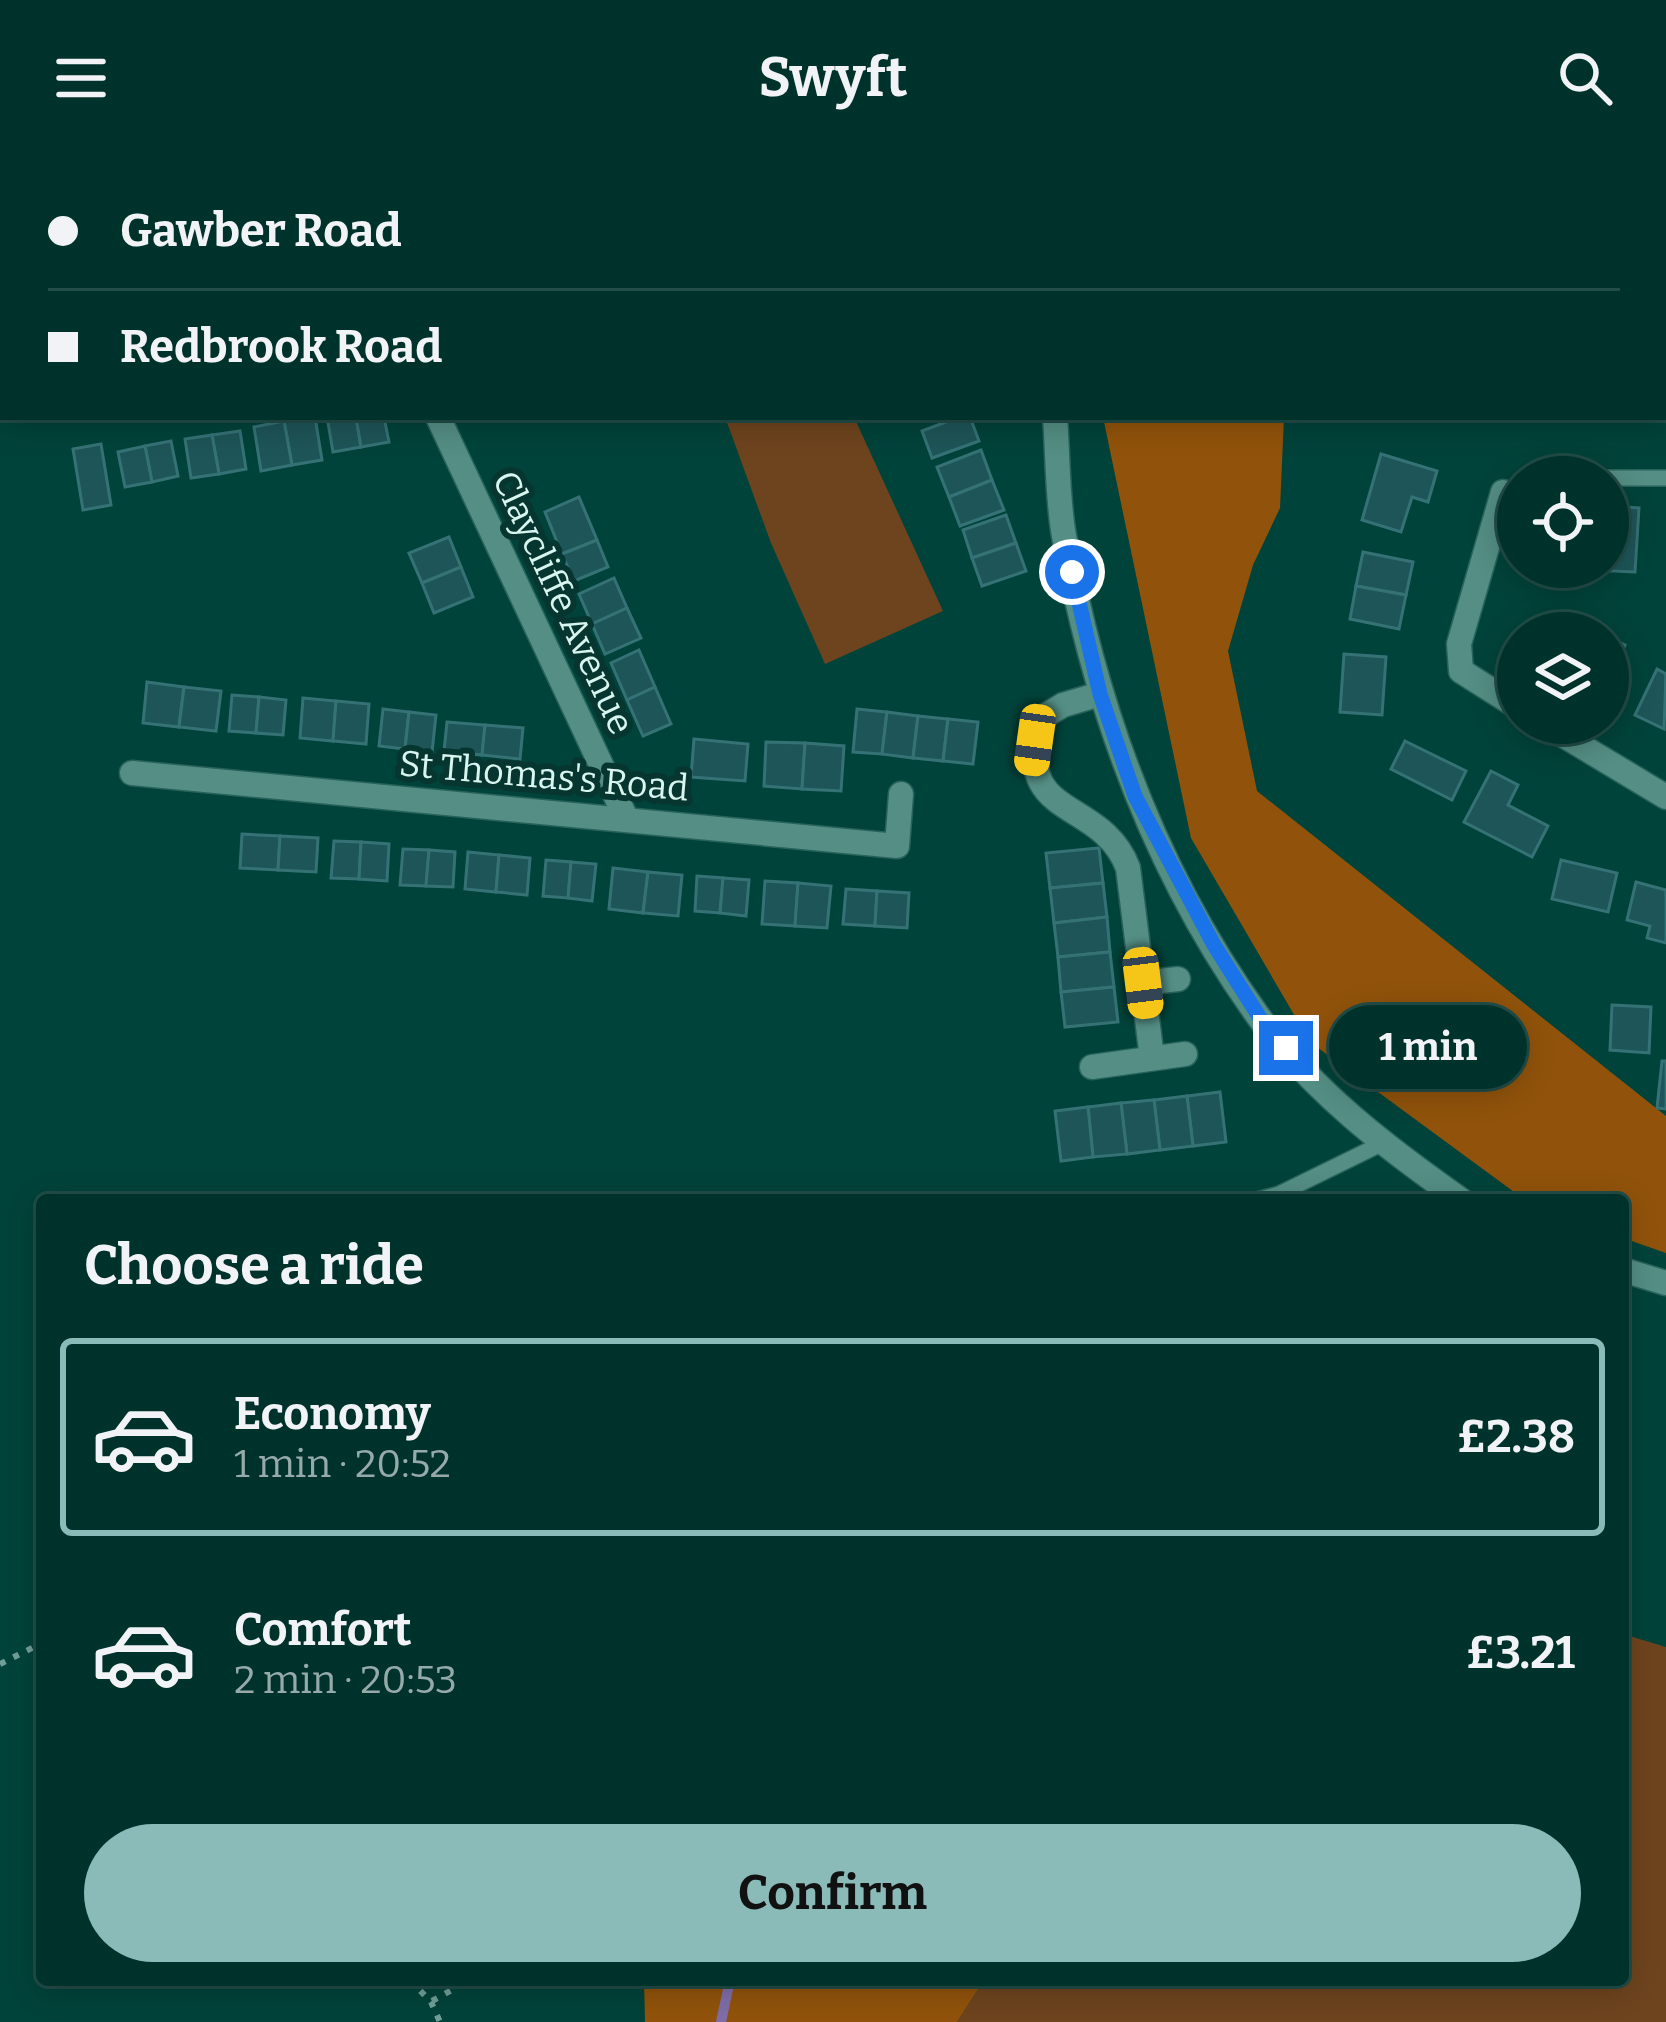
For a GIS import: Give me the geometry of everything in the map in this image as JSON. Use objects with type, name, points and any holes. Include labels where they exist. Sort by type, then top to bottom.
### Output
[{"type":"street","name":"Claycliffe Avenue","points":[[439,420],[626,818]]},
{"type":"street","points":[[1055,420],[1064,532],[1100,694],[1135,796],[1214,945],[1260,1018],[1381,1144],[1452,1194]]},
{"type":"street","points":[[1497,526],[1459,644],[1461,671],[1497,694]]},
{"type":"street","points":[[1100,694],[1063,705],[1042,718],[1032,764],[1040,784],[1121,850],[1152,1058]]},
{"type":"street","points":[[1578,744],[1666,797]]},
{"type":"street","name":"St Thomas's Road","points":[[132,773],[897,846],[902,794]]},
{"type":"street","points":[[1143,983],[1178,979]]},
{"type":"street","points":[[1092,1066],[1185,1054]]},
{"type":"street","points":[[1629,1272],[1666,1283]]},
{"type":"lane","points":[[1629,478],[1666,478]]},
{"type":"lane","points":[[1279,1194],[1381,1144]]},
{"type":"path","points":[[0,1664],[36,1646]]},
{"type":"path","points":[[415,1986],[440,2022]]},
{"type":"path","points":[[430,2002],[459,1986]]},
{"type":"shaded area","points":[[726,420],[855,420],[943,611],[825,664],[771,543]]},
{"type":"shaded area","points":[[1104,420],[1284,420],[1280,508],[1253,565],[1228,651],[1257,791],[1666,1116],[1666,1253],[1629,1240],[1629,1194],[1517,1194],[1310,1042],[1191,838]]},
{"type":"shaded area","points":[[1629,1636],[1666,1647],[1666,2022],[957,2022],[980,1986],[1629,1986]]},
{"type":"shaded area","points":[[644,1986],[980,1986],[957,2022],[645,2022]]},
{"type":"building","points":[[315,420],[322,460],[292,465],[284,421]]},
{"type":"building","points":[[328,420],[356,420],[361,447],[333,452]]},
{"type":"building","points":[[356,420],[385,420],[389,442],[361,447]]},
{"type":"building","points":[[951,420],[971,420],[979,441],[932,458],[922,431]]},
{"type":"building","points":[[284,421],[292,465],[261,471],[254,427]]},
{"type":"building","points":[[240,431],[246,469],[219,474],[212,435]]},
{"type":"building","points":[[212,435],[219,474],[191,478],[185,439]]},
{"type":"building","points":[[171,441],[178,476],[152,482],[145,446]]},
{"type":"building","points":[[101,444],[111,505],[83,510],[73,449]]},
{"type":"building","points":[[145,446],[152,482],[125,487],[118,452]]},
{"type":"building","points":[[981,450],[992,480],[949,497],[937,467]]},
{"type":"building","points":[[1381,454],[1437,471],[1428,502],[1412,497],[1401,532],[1362,520]]},
{"type":"building","points":[[992,480],[1004,510],[960,526],[949,497]]},
{"type":"building","points":[[579,497],[597,540],[562,554],[545,512]]},
{"type":"building","points":[[1629,507],[1639,508],[1635,572],[1629,572]]},
{"type":"building","points":[[1006,515],[1016,543],[972,558],[963,530]]},
{"type":"building","points":[[449,537],[461,567],[422,583],[409,553]]},
{"type":"building","points":[[597,540],[608,567],[574,581],[562,554]]},
{"type":"building","points":[[1016,543],[1026,571],[982,586],[972,558]]},
{"type":"building","points":[[1363,552],[1413,562],[1406,595],[1356,586]]},
{"type":"building","points":[[461,567],[473,597],[434,613],[422,583]]},
{"type":"building","points":[[614,578],[627,608],[592,624],[579,594]]},
{"type":"building","points":[[1356,586],[1406,595],[1399,629],[1350,619]]},
{"type":"building","points":[[627,608],[641,638],[605,654],[592,624]]},
{"type":"building","points":[[639,650],[655,687],[627,700],[611,663]]},
{"type":"building","points":[[1344,654],[1386,657],[1382,715],[1340,712]]},
{"type":"building","points":[[1657,669],[1666,674],[1664,729],[1635,715]]},
{"type":"building","points":[[147,682],[184,687],[179,727],[143,723]]},
{"type":"building","points":[[184,687],[221,691],[216,731],[179,727]]},
{"type":"building","points":[[655,687],[671,724],[643,736],[627,700]]},
{"type":"building","points":[[232,695],[259,697],[256,733],[229,731]]},
{"type":"building","points":[[259,697],[286,700],[283,735],[256,733]]},
{"type":"building","points":[[303,698],[336,701],[333,741],[300,738]]},
{"type":"building","points":[[336,701],[369,704],[366,744],[333,741]]},
{"type":"building","points":[[383,709],[409,712],[405,749],[379,746]]},
{"type":"building","points":[[857,709],[887,712],[882,754],[853,752]]},
{"type":"building","points":[[409,712],[436,715],[432,752],[405,749]]},
{"type":"building","points":[[887,712],[918,716],[913,758],[882,754]]},
{"type":"building","points":[[918,716],[948,719],[943,761],[913,758]]},
{"type":"building","points":[[948,719],[978,722],[973,764],[943,761]]},
{"type":"building","points":[[447,722],[485,725],[482,755],[444,751]]},
{"type":"building","points":[[485,725],[523,728],[520,759],[482,755]]},
{"type":"building","points":[[694,739],[748,744],[745,781],[691,777]]},
{"type":"building","points":[[1405,741],[1466,771],[1452,800],[1391,769]]},
{"type":"building","points":[[766,742],[805,743],[802,789],[764,786]]},
{"type":"building","points":[[805,743],[844,746],[841,791],[802,789]]},
{"type":"building","points":[[1491,771],[1518,785],[1508,805],[1548,826],[1532,857],[1464,822]]},
{"type":"building","points":[[242,834],[280,836],[278,870],[240,868]]},
{"type":"building","points":[[280,836],[318,838],[316,872],[278,870]]},
{"type":"building","points":[[334,841],[361,842],[359,879],[331,878]]},
{"type":"building","points":[[361,842],[389,844],[387,881],[359,879]]},
{"type":"building","points":[[1099,848],[1103,883],[1050,888],[1046,853]]},
{"type":"building","points":[[403,849],[429,850],[426,886],[400,885]]},
{"type":"building","points":[[429,850],[455,852],[453,887],[426,886]]},
{"type":"building","points":[[468,852],[499,855],[496,892],[465,889]]},
{"type":"building","points":[[499,855],[530,858],[527,895],[496,892]]},
{"type":"building","points":[[546,860],[571,862],[568,898],[543,896]]},
{"type":"building","points":[[1561,860],[1617,873],[1608,912],[1552,899]]},
{"type":"building","points":[[571,862],[596,864],[592,901],[568,898]]},
{"type":"building","points":[[613,868],[648,872],[643,913],[609,909]]},
{"type":"building","points":[[648,872],[682,875],[678,916],[643,913]]},
{"type":"building","points":[[697,876],[723,878],[720,913],[695,911]]},
{"type":"building","points":[[723,878],[749,880],[746,916],[720,913]]},
{"type":"building","points":[[765,881],[798,883],[795,926],[762,924]]},
{"type":"building","points":[[1636,882],[1666,890],[1666,943],[1647,938],[1650,926],[1627,920]]},
{"type":"building","points":[[798,883],[831,886],[827,928],[795,926]]},
{"type":"building","points":[[1103,883],[1107,917],[1054,923],[1050,888]]},
{"type":"building","points":[[846,889],[877,891],[875,926],[843,924]]},
{"type":"building","points":[[877,891],[909,893],[907,928],[875,926]]},
{"type":"building","points":[[1107,917],[1110,952],[1058,957],[1054,923]]},
{"type":"building","points":[[1110,952],[1114,987],[1061,992],[1058,957]]},
{"type":"building","points":[[1114,987],[1118,1022],[1065,1027],[1061,992]]},
{"type":"building","points":[[1612,1005],[1651,1007],[1649,1053],[1610,1050]]},
{"type":"building","points":[[1662,1061],[1666,1061],[1666,1109],[1657,1108]]},
{"type":"building","points":[[1220,1092],[1226,1142],[1193,1146],[1187,1096]]},
{"type":"building","points":[[1187,1096],[1193,1146],[1160,1150],[1154,1100]]},
{"type":"building","points":[[1154,1100],[1160,1150],[1127,1154],[1121,1103]]},
{"type":"building","points":[[1121,1103],[1127,1154],[1093,1157],[1088,1107]]},
{"type":"building","points":[[1088,1107],[1093,1157],[1061,1161],[1055,1111]]},
{"type":"waterway","points":[[721,2022],[729,1986]]},
{"type":"route","points":[[1072,572],[1100,694],[1135,796],[1214,945],[1260,1018],[1286,1048]]}]
